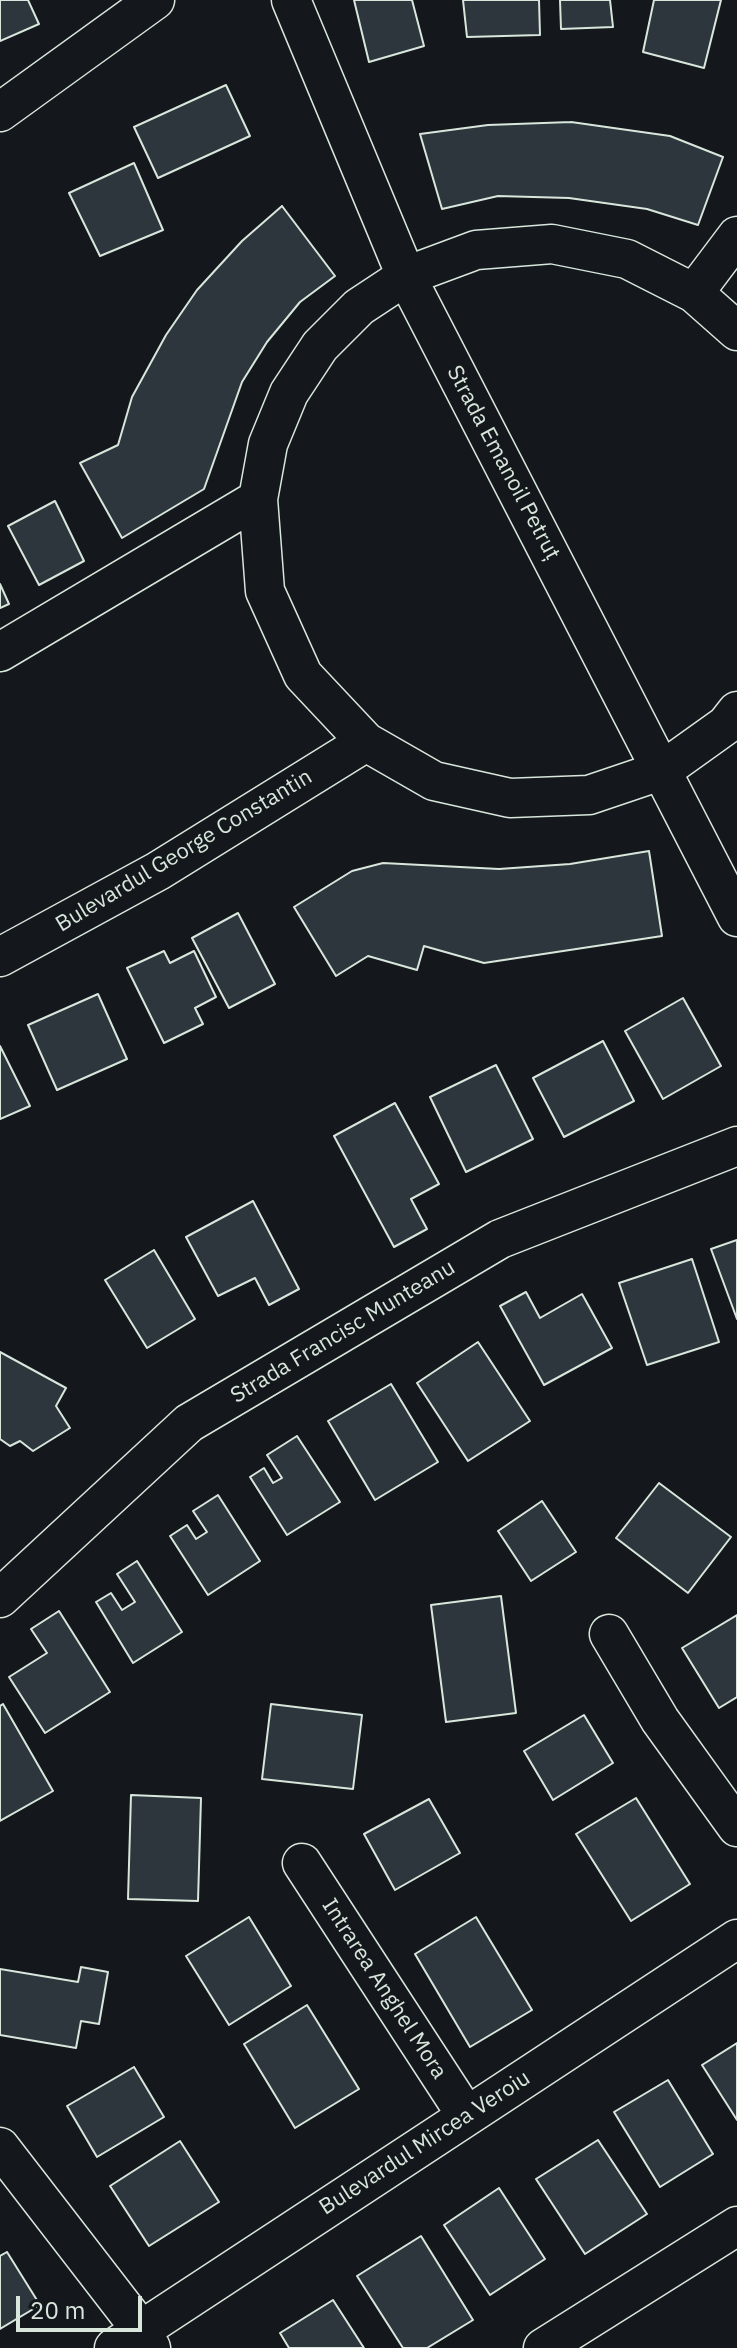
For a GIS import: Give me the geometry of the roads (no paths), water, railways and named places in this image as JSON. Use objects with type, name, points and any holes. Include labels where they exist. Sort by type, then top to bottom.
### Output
[{"type":"street","points":[[0,112],[155,0]]},
{"type":"street","name":"Strada Emanoil Petruț","points":[[291,0],[406,276],[737,917]]},
{"type":"street","points":[[694,293],[737,236]]},
{"type":"street","points":[[737,331],[694,293],[627,259],[552,244],[476,250],[406,276],[359,307],[320,346],[284,405],[268,444],[258,499],[265,591],[303,675],[366,742],[434,781],[510,798],[589,795],[663,770],[726,725],[737,711]]},
{"type":"street","points":[[0,652],[258,499]]},
{"type":"street","name":"Bulevardul George Constantin","points":[[0,957],[158,871],[366,742]]},
{"type":"street","name":"Strada Francisc Munteanu","points":[[0,1598],[189,1423],[500,1239],[737,1146]]},
{"type":"street","points":[[609,1634],[660,1720],[737,1827]]},
{"type":"street","name":"Intrarea Anghel Mora","points":[[302,1863],[466,2115]]},
{"type":"street","name":"Bulevardul Mircea Veroiu","points":[[136,2342],[466,2115],[737,1939]]},
{"type":"street","points":[[0,2147],[136,2342]]},
{"type":"street","points":[[543,2348],[737,2226]]}]
